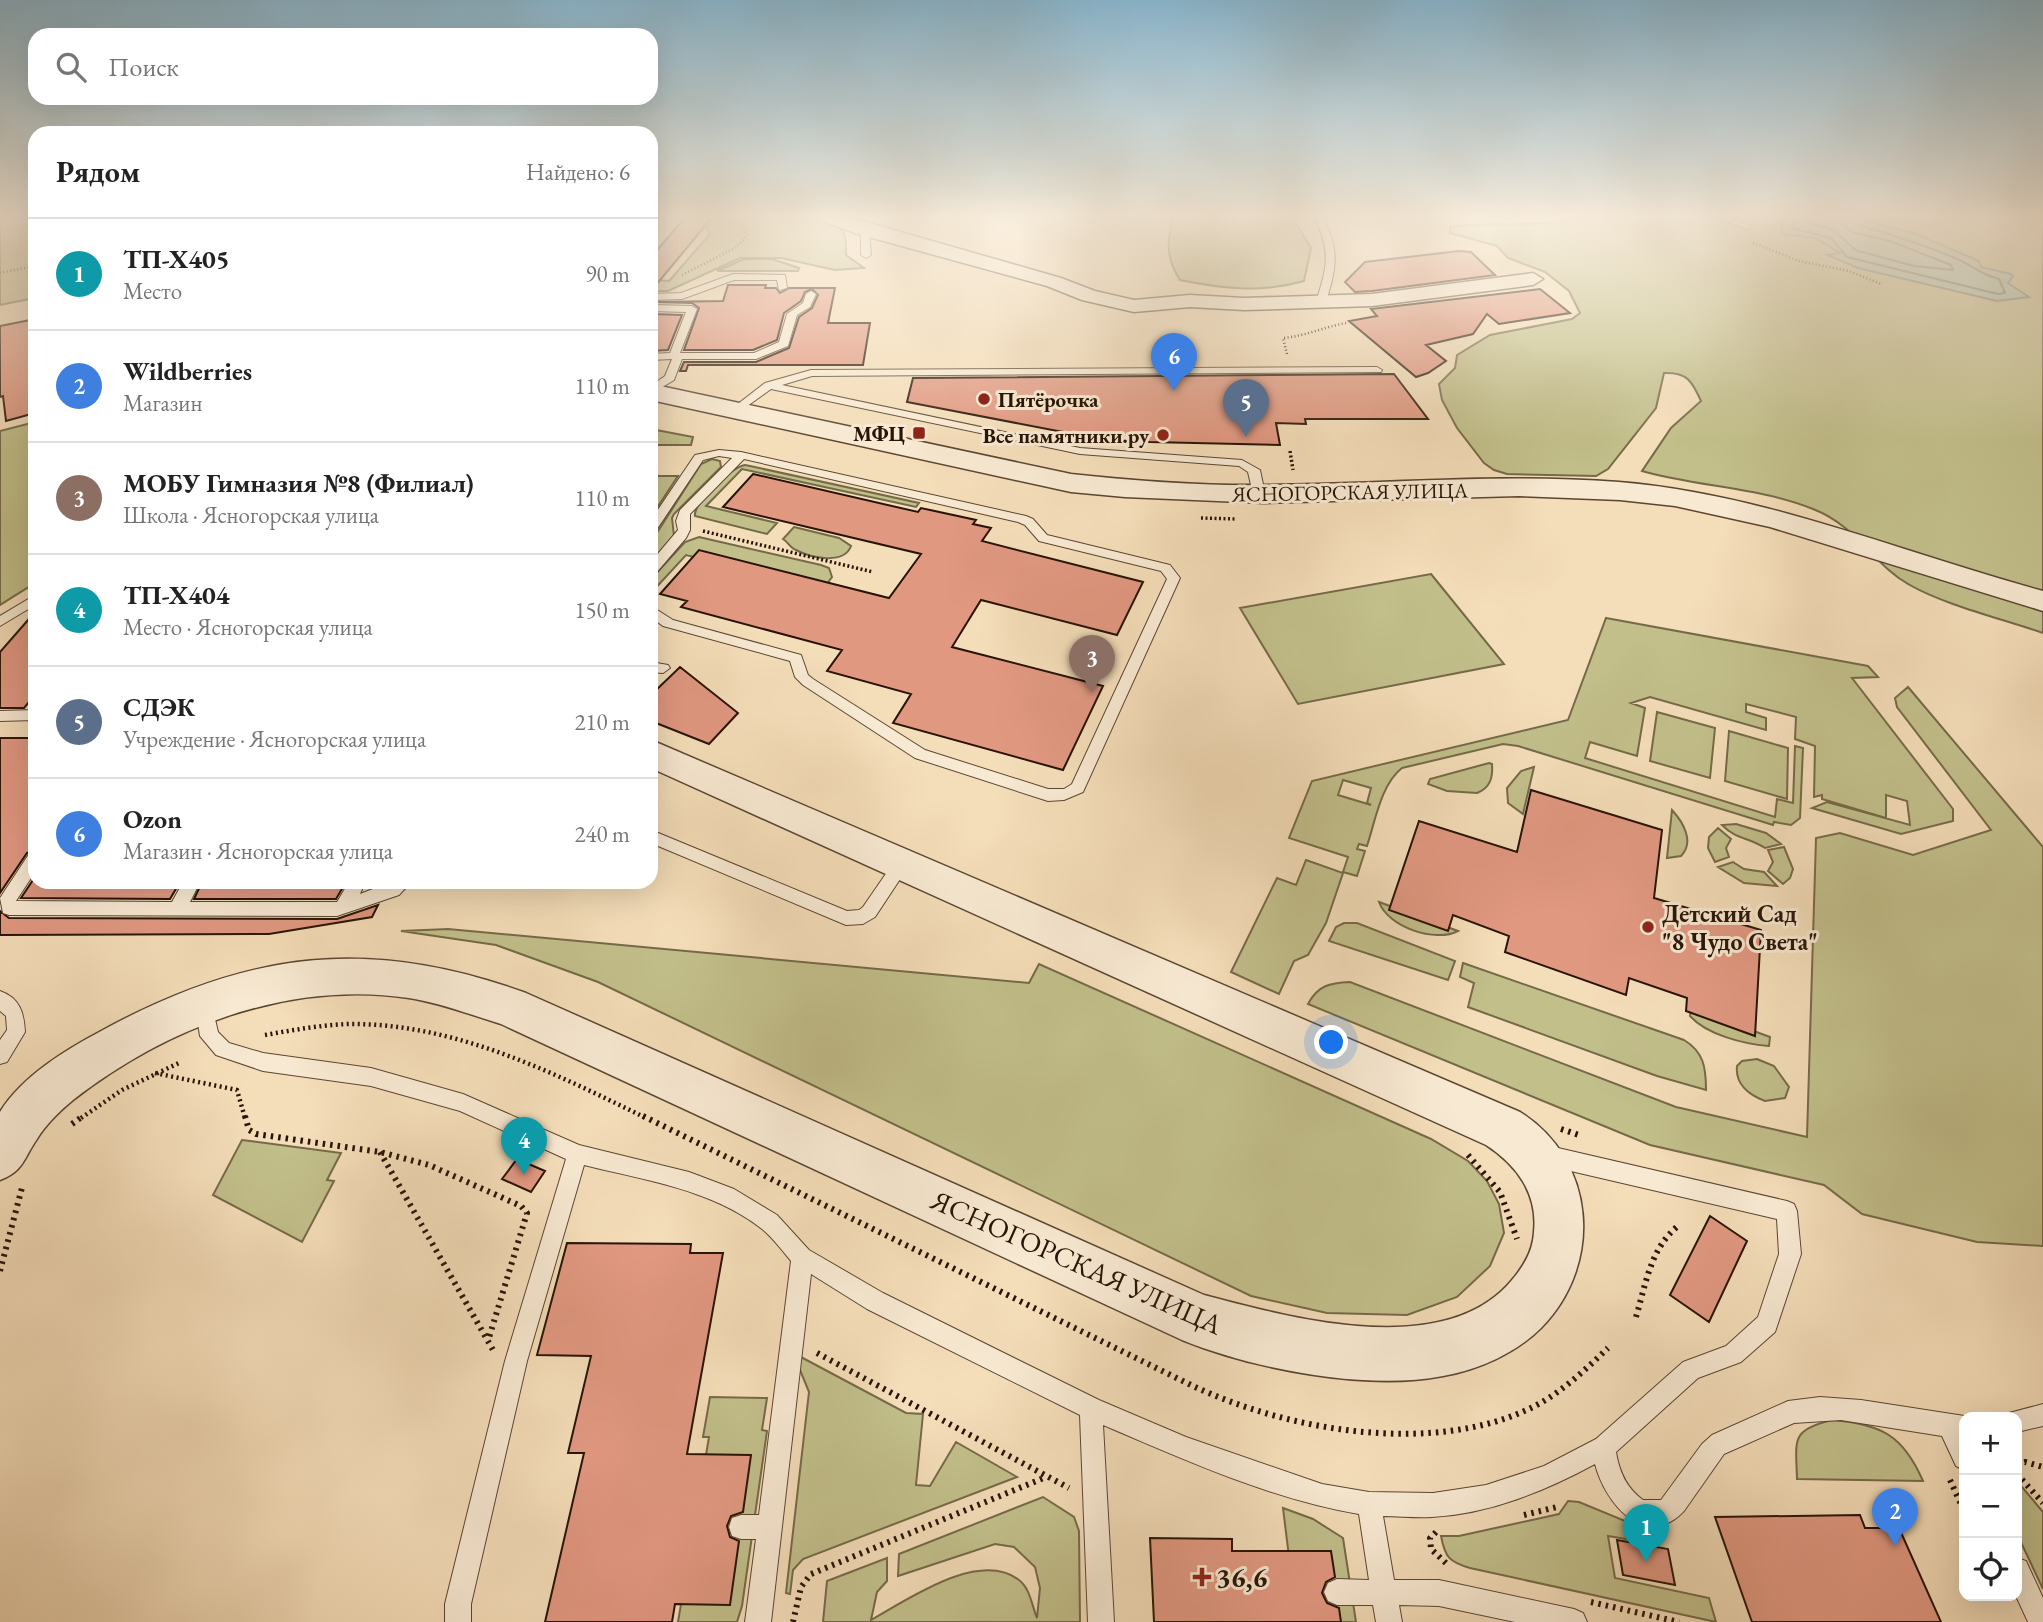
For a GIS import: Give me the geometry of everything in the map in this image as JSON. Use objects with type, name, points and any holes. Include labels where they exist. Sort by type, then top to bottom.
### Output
[{"type":"street","points":[[1077,290],[1116,303],[1372,300],[1451,290]]},
{"type":"street","name":"ЯСНОГОРСКАЯ УЛИЦА","points":[[658,393],[1072,482],[1167,493],[1259,494],[1549,488],[1621,491],[1687,499],[1741,509],[2043,601]]},
{"type":"street","name":"ЯСНОГОРСКАЯ УЛИЦА","points":[[14,1165],[20,1118],[51,1087],[117,1045],[204,1004],[271,984],[332,976],[416,981],[510,1007],[1201,1321],[1266,1339],[1353,1351],[1423,1352],[1474,1340],[1515,1316],[1542,1287],[1555,1261],[1561,1233],[1556,1194],[1546,1168],[1532,1152],[1494,1123],[1445,1104],[658,756]]},
{"type":"lane","points":[[658,297],[682,296],[699,290]]},
{"type":"lane","points":[[1321,302],[1325,290]]},
{"type":"lane","points":[[658,357],[756,356],[785,342],[792,314],[807,305],[811,294]]},
{"type":"lane","points":[[658,309],[692,309],[670,378],[658,386]]},
{"type":"lane","points":[[735,410],[769,384],[783,379],[829,372],[1377,370]]},
{"type":"lane","points":[[769,384],[1080,451],[1242,463],[1254,470],[1259,494]]},
{"type":"lane","points":[[658,518],[699,457],[719,453],[741,455],[1022,519],[1043,538],[1165,568],[1172,572],[1174,584],[1078,788],[1069,794],[1048,795],[920,754],[808,682],[802,677],[796,658],[668,623],[658,615]]},
{"type":"lane","points":[[658,562],[680,538],[684,530],[684,513],[741,455]]},
{"type":"lane","points":[[0,622],[28,603]]},
{"type":"lane","points":[[1,716],[28,715]]},
{"type":"lane","points":[[658,839],[846,918],[863,917],[869,912],[902,864]]},
{"type":"lane","points":[[28,869],[9,895],[6,903],[9,908],[345,908],[394,889]]},
{"type":"lane","points":[[177,909],[188,889]]},
{"type":"lane","points":[[345,908],[354,889]]},
{"type":"lane","points":[[0,999],[15,1013],[16,1032],[0,1055]]},
{"type":"lane","points":[[204,1004],[209,1036],[223,1049],[263,1062],[371,1077],[463,1103],[577,1154],[689,1182],[734,1199],[770,1222],[802,1256],[875,1301],[1091,1408],[1185,1448],[1310,1492],[1369,1504],[1433,1505],[1486,1497],[1549,1476],[1604,1447],[1691,1370],[1732,1354],[1767,1324],[1790,1254],[1787,1211],[1532,1152]]},
{"type":"lane","points":[[458,1622],[458,1604],[516,1361],[546,1287],[577,1154]]},
{"type":"lane","points":[[758,1622],[802,1256]]},
{"type":"lane","points":[[1091,1408],[1101,1622]]},
{"type":"lane","points":[[1604,1447],[1606,1469],[1615,1490],[1628,1504],[1648,1512],[1664,1512],[1673,1508],[1695,1472],[1718,1444],[1797,1410],[1834,1408],[1956,1426]]},
{"type":"lane","points":[[2022,1420],[2043,1415]]},
{"type":"lane","points":[[1369,1504],[1389,1622]]},
{"type":"lane","points":[[741,1528],[770,1528]]},
{"type":"lane","points":[[2022,1581],[2041,1622]]},
{"type":"lane","points":[[1337,1592],[1439,1593],[1580,1612]]},
{"type":"path","points":[[1292,370],[1283,338],[1310,337],[1325,327],[1347,323],[1321,302]]},
{"type":"path","points":[[682,525],[873,572]]},
{"type":"path","points":[[68,1127],[122,1090],[181,1062]]},
{"type":"path","points":[[155,1073],[237,1090],[249,1130],[256,1134],[380,1152],[429,1165],[521,1206],[527,1213],[488,1341],[380,1152]]},
{"type":"path","points":[[1457,1149],[1489,1173],[1508,1204],[1518,1242]]},
{"type":"path","points":[[0,1271],[14,1165]]},
{"type":"path","points":[[1636,1317],[1656,1247],[1665,1234],[1678,1226]]},
{"type":"path","points":[[792,1340],[1046,1477],[1096,1501]]},
{"type":"path","points":[[2022,1463],[2043,1467]]},
{"type":"path","points":[[2018,1475],[2043,1503]]},
{"type":"path","points":[[793,1622],[801,1587],[811,1574],[1046,1477]]},
{"type":"path","points":[[1949,1477],[1959,1500]]},
{"type":"path","points":[[1520,1516],[1557,1507]]},
{"type":"path","points":[[1445,1530],[1436,1532],[1430,1538],[1432,1549],[1453,1570]]},
{"type":"path","points":[[1580,1612],[1679,1622]]},
{"type":"shaded area","points":[[0,290],[28,290],[28,299],[0,305]]},
{"type":"shaded area","points":[[1567,290],[2043,290],[2043,633],[1922,592],[1896,576],[1841,525],[1813,509],[1771,496],[1642,471],[1671,428],[1701,401],[1688,379],[1678,374],[1664,373],[1656,408],[1608,469],[1596,476],[1507,474],[1484,463],[1457,428],[1442,400],[1439,384],[1455,368],[1457,355],[1490,335],[1572,319],[1580,313]]},
{"type":"shaded area","points":[[28,424],[28,587],[0,605],[0,431]]},
{"type":"shaded area","points":[[658,430],[693,437],[691,445],[658,445]]},
{"type":"shaded area","points":[[712,459],[720,461],[721,467],[674,514],[674,536],[658,554],[658,531],[701,464]]},
{"type":"shaded area","points":[[745,465],[919,503],[916,507],[742,469],[706,506],[777,523],[767,534],[695,516],[700,503],[714,486]]},
{"type":"shaded area","points":[[658,476],[678,476],[658,506]]},
{"type":"shaded area","points":[[794,527],[839,538],[851,546],[842,556],[834,558],[802,553],[783,539]]},
{"type":"shaded area","points":[[699,537],[821,565],[829,568],[832,577],[823,589],[686,555],[658,585],[658,571],[685,542]]},
{"type":"shaded area","points":[[1431,574],[1504,664],[1298,704],[1240,608]]},
{"type":"shaded area","points":[[1606,618],[1868,666],[1878,677],[1852,678],[1953,809],[1953,821],[1901,834],[1812,808],[1827,802],[1910,825],[1907,801],[1886,795],[1886,818],[1822,799],[1822,795],[1814,797],[1815,746],[1795,739],[1796,717],[1746,704],[1746,712],[1766,718],[1766,730],[1650,697],[1631,703],[1645,708],[1637,756],[1590,742],[1585,758],[1775,817],[1777,799],[1793,803],[1795,746],[1803,748],[1800,818],[1791,825],[1774,822],[1773,825],[1518,746],[1503,744],[1402,768],[1384,793],[1367,846],[1359,844],[1357,849],[1365,851],[1357,876],[1343,872],[1348,857],[1289,838],[1312,781],[1568,720]],"holes":[[[1343,780],[1371,788],[1367,803],[1371,805],[1338,795]]]},
{"type":"shaded area","points":[[1908,687],[2043,847],[2043,1246],[1977,1242],[1862,1214],[1824,1185],[1650,1145],[1308,1004],[1325,986],[1350,982],[1676,1107],[1807,1137],[1816,838],[1840,833],[1913,855],[1991,830],[1897,707],[1895,698]]},
{"type":"shaded area","points":[[1657,712],[1715,728],[1710,778],[1650,761]]},
{"type":"shaded area","points":[[1729,731],[1788,748],[1787,799],[1725,781]]},
{"type":"shaded area","points":[[1492,764],[1490,782],[1477,793],[1447,791],[1428,784],[1430,779]]},
{"type":"shaded area","points":[[1534,767],[1523,814],[1508,803],[1507,788],[1521,771]]},
{"type":"shaded area","points":[[1672,810],[1686,832],[1687,845],[1681,856],[1667,858]]},
{"type":"shaded area","points":[[1736,824],[1766,833],[1781,844],[1765,848],[1733,834],[1722,825]]},
{"type":"shaded area","points":[[1718,828],[1731,839],[1726,848],[1729,857],[1715,862],[1708,848],[1709,837]]},
{"type":"shaded area","points":[[1784,847],[1793,869],[1790,878],[1783,884],[1768,871],[1773,862],[1768,850]]},
{"type":"shaded area","points":[[1306,860],[1343,873],[1326,923],[1308,955],[1294,961],[1279,994],[1231,972],[1277,878],[1296,885]]},
{"type":"shaded area","points":[[1733,862],[1744,869],[1764,872],[1777,886],[1744,883],[1718,867]]},
{"type":"shaded area","points":[[1379,902],[1458,931],[1437,935],[1413,930],[1392,919]]},
{"type":"shaded area","points":[[1344,923],[1357,923],[1455,961],[1448,980],[1329,941],[1336,927]]},
{"type":"shaded area","points":[[448,929],[1029,983],[1039,964],[1431,1139],[1468,1161],[1487,1181],[1499,1204],[1504,1233],[1490,1266],[1457,1297],[1407,1315],[1327,1313],[1251,1296],[598,982],[496,945],[401,931]]},
{"type":"shaded area","points":[[1463,963],[1684,1040],[1700,1055],[1706,1090],[1657,1076],[1468,1007],[1474,983],[1460,977]]},
{"type":"shaded area","points":[[1691,1008],[1770,1037],[1769,1046],[1738,1041],[1716,1033],[1690,1016]]},
{"type":"shaded area","points":[[1757,1059],[1774,1066],[1789,1087],[1785,1098],[1765,1101],[1754,1096],[1741,1083],[1737,1066],[1742,1061]]},
{"type":"shaded area","points":[[242,1140],[341,1153],[327,1180],[334,1181],[302,1242],[213,1195]]},
{"type":"shaded area","points":[[799,1356],[906,1413],[923,1414],[916,1485],[930,1486],[956,1442],[1017,1477],[803,1559],[793,1570],[790,1594],[786,1593],[809,1392],[800,1370]]},
{"type":"shaded area","points":[[710,1397],[767,1398],[762,1430],[767,1431],[742,1606],[737,1622],[678,1622],[709,1437],[703,1437]]},
{"type":"shaded area","points":[[1832,1420],[1864,1425],[1888,1435],[1907,1453],[1923,1481],[1797,1479],[1798,1439],[1809,1428]]},
{"type":"shaded area","points":[[2022,1487],[2043,1512],[2043,1589],[2022,1545]]},
{"type":"shaded area","points":[[1043,1497],[1074,1517],[1079,1531],[1080,1622],[823,1622],[827,1581],[887,1558],[887,1581],[877,1592],[871,1620],[923,1590],[964,1574],[984,1570],[1003,1572],[1023,1583],[1037,1618],[1040,1588],[1035,1567],[1014,1547],[995,1544],[898,1576],[899,1554]]},
{"type":"shaded area","points":[[1568,1501],[1579,1502],[1642,1528],[1656,1544],[1608,1536],[1615,1578],[1709,1598],[1716,1622],[1470,1568],[1453,1561],[1444,1549],[1441,1536],[1459,1536],[1559,1514]]},
{"type":"shaded area","points":[[1283,1508],[1313,1519],[1343,1538],[1356,1622],[1297,1622]]},
{"type":"water","points":[[1949,290],[2018,290],[2029,297],[1997,301]]},
{"type":"building","points":[[727,290],[777,290],[780,293],[786,290],[810,290],[805,292],[801,301],[784,313],[777,340],[753,350],[684,350],[699,308],[692,303],[658,302],[723,301]]},
{"type":"building","points":[[813,290],[835,290],[828,323],[870,323],[863,365],[688,365],[686,371],[680,371],[684,362],[756,362],[789,348],[799,317],[812,308],[818,295]]},
{"type":"building","points":[[1353,290],[1382,290],[1372,291],[1355,292]]},
{"type":"building","points":[[1541,290],[1570,313],[1499,324],[1487,314],[1473,334],[1426,345],[1446,361],[1428,373],[1416,377],[1349,321],[1377,316],[1371,309]]},
{"type":"building","points":[[658,314],[682,315],[668,350],[658,351]]},
{"type":"building","points":[[28,320],[28,415],[6,421],[3,396],[0,397],[0,326]]},
{"type":"building","points":[[1394,374],[1428,419],[1305,419],[1306,424],[1276,423],[1280,445],[1150,442],[1068,433],[907,402],[913,378]]},
{"type":"building","points":[[753,474],[918,512],[921,508],[976,520],[973,524],[991,528],[982,541],[1143,582],[1117,635],[981,600],[952,647],[1103,686],[1063,770],[893,723],[911,694],[827,671],[842,650],[681,607],[687,601],[660,594],[699,550],[889,598],[921,554],[723,507]]},
{"type":"building","points":[[28,620],[28,703],[24,708],[0,708],[0,652]]},
{"type":"building","points":[[680,667],[738,713],[709,744],[658,724],[658,688]]},
{"type":"building","points":[[0,738],[28,738],[28,853],[0,893]]},
{"type":"building","points":[[1531,790],[1662,830],[1654,898],[1761,930],[1755,1036],[1686,1011],[1687,998],[1629,978],[1626,995],[1505,952],[1509,936],[1453,915],[1448,931],[1389,910],[1419,821],[1517,852]]},
{"type":"building","points":[[28,888],[176,889],[170,899],[21,898]]},
{"type":"building","points":[[199,889],[342,889],[336,899],[194,899]]},
{"type":"building","points":[[378,905],[372,917],[269,934],[0,935],[0,911],[9,918],[337,919]]},
{"type":"building","points":[[517,1159],[545,1171],[531,1192],[502,1179]]},
{"type":"building","points":[[1710,1216],[1747,1241],[1709,1322],[1670,1295]]},
{"type":"building","points":[[567,1243],[691,1244],[690,1253],[723,1253],[687,1454],[751,1455],[743,1512],[731,1516],[727,1526],[730,1537],[739,1541],[730,1605],[675,1604],[672,1622],[545,1622],[584,1453],[568,1453],[591,1356],[537,1355]]},
{"type":"building","points":[[1860,1515],[1865,1528],[1899,1528],[1941,1622],[1752,1622],[1715,1517]]},
{"type":"building","points":[[1150,1538],[1232,1539],[1232,1551],[1331,1551],[1335,1577],[1326,1582],[1322,1593],[1327,1603],[1339,1608],[1341,1622],[1154,1622]]},
{"type":"building","points":[[1617,1540],[1668,1549],[1675,1585],[1623,1575]]},
{"type":"place","name":"Ozon","points":[[1174,391]]},
{"type":"place","name":"Пятёрочка","points":[[984,399]]},
{"type":"place","name":"МФЦ","points":[[919,433]]},
{"type":"place","name":"Все памятники.ру","points":[[1163,435]]},
{"type":"place","name":"СДЭК","points":[[1246,437]]},
{"type":"place","name":"МОБУ Гимназия №8 (Филиал)","points":[[1092,693]]},
{"type":"place","name":"Детский Сад \"8 Чудо Света\"","points":[[1648,927]]},
{"type":"place","name":"ТП-Х404","points":[[524,1175]]},
{"type":"place","name":"Wildberries","points":[[1895,1546]]},
{"type":"place","name":"ТП-Х405","points":[[1646,1562]]},
{"type":"place","name":"36,6","points":[[1202,1577]]}]
